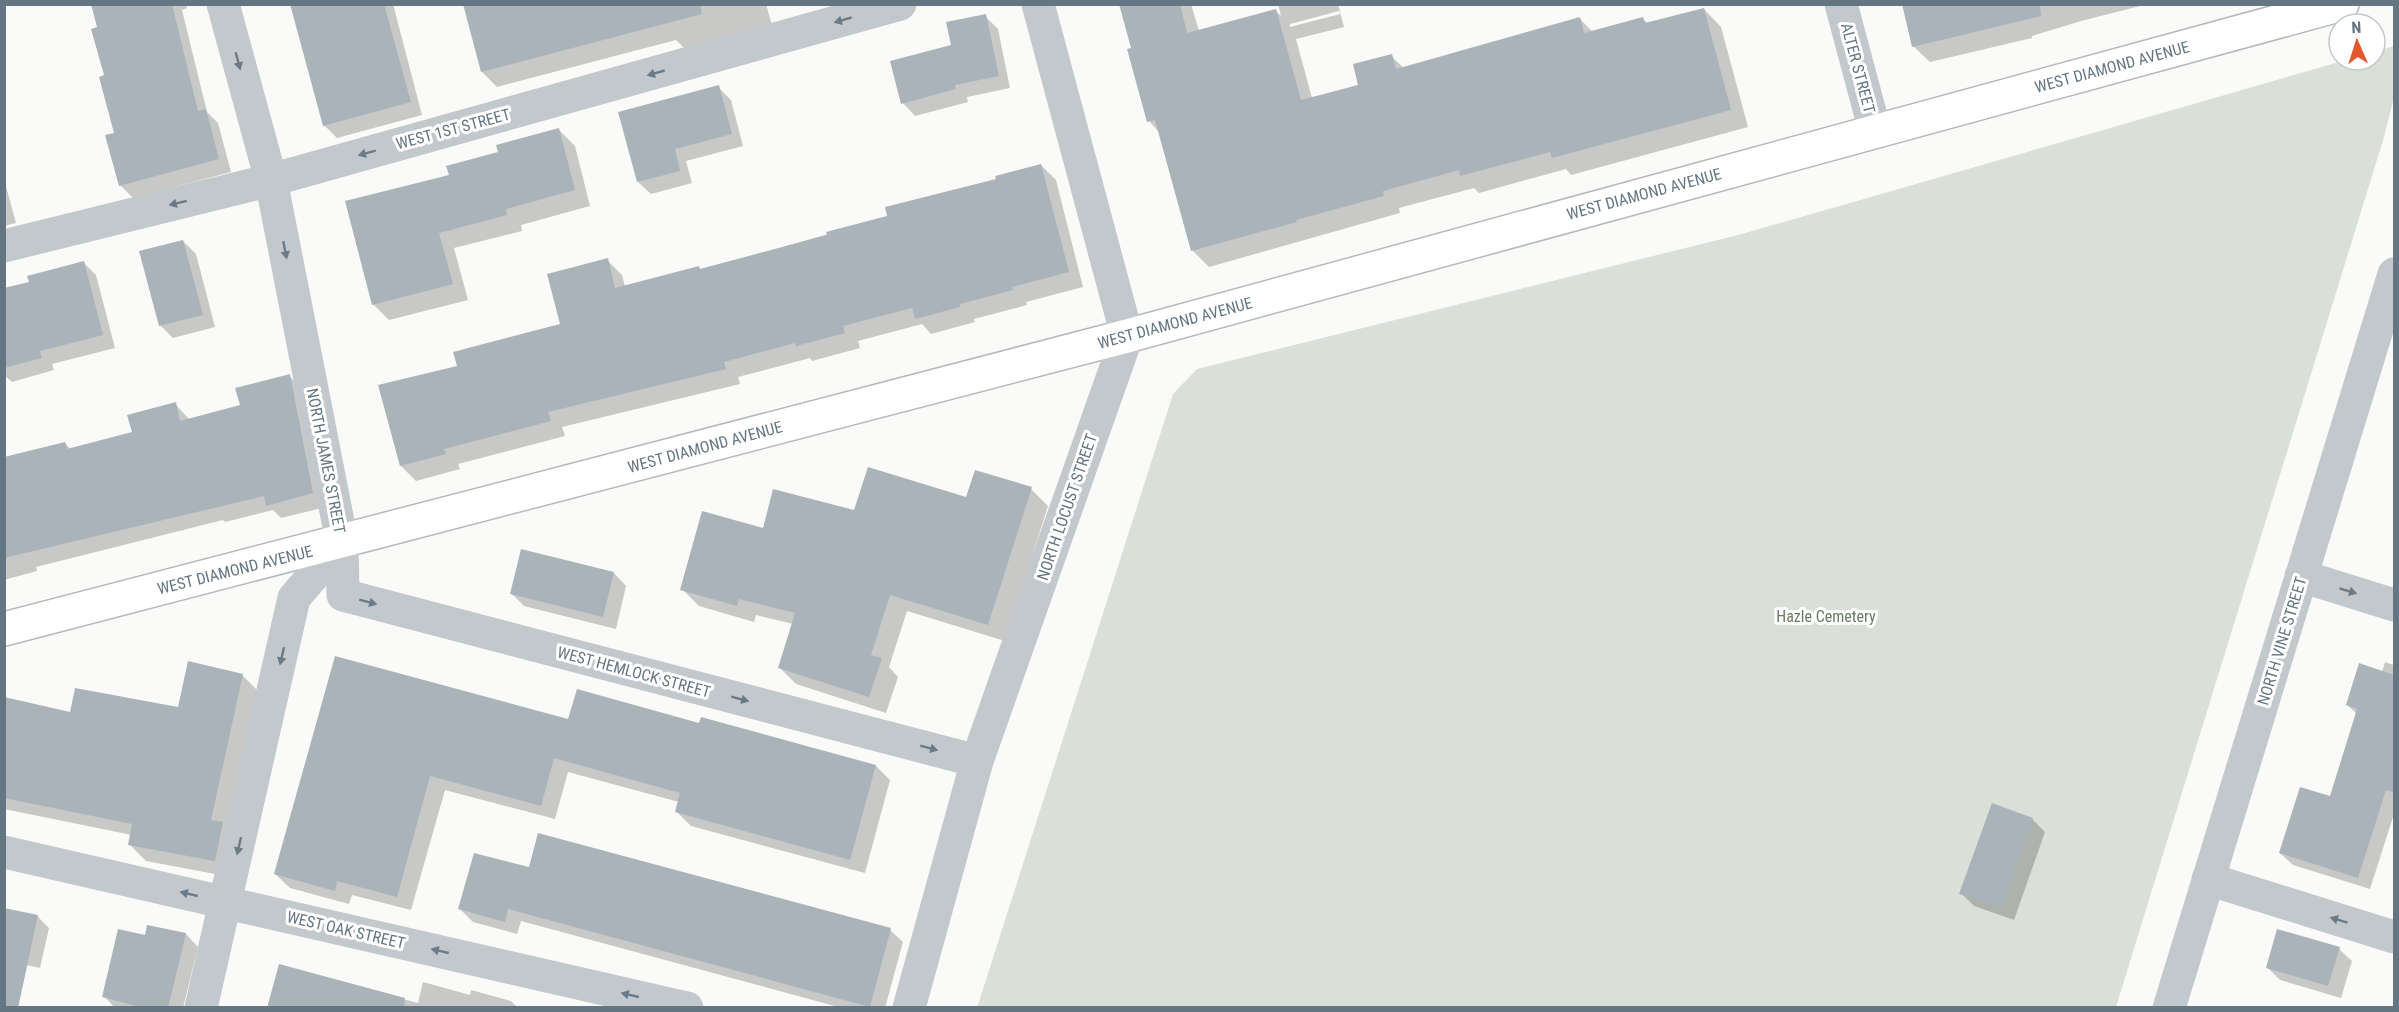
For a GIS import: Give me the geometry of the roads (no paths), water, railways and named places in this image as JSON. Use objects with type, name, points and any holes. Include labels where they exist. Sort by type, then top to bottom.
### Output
[{"type":"street","name":"NORTH JAMES STREET","points":[[201,1008],[294,598],[342,542],[271,180],[223,4]]},
{"type":"street","name":"WEST 1ST STREET","points":[[4,246],[271,180],[900,4]]},
{"type":"street","points":[[1038,4],[1127,336]]},
{"type":"street","name":"ALTER STREET","points":[[1841,4],[1875,131]]},
{"type":"street","name":"WEST DIAMOND AVENUE","points":[[4,629],[1127,336],[2342,4]]},
{"type":"street","name":"NORTH VINE STREET","points":[[2169,1008],[2394,274]]},
{"type":"street","name":"NORTH LOCUST STREET","points":[[909,1008],[977,761],[1127,336]]},
{"type":"street","name":"WEST HEMLOCK STREET","points":[[342,542],[343,595],[977,761]]},
{"type":"street","points":[[2301,576],[2394,605]]},
{"type":"street","name":"WEST OAK STREET","points":[[4,852],[687,1008]]},
{"type":"street","points":[[2208,879],[2394,937]]},
{"type":"park label","name":"Hazle Cemetery","points":[[1826,616]]}]
